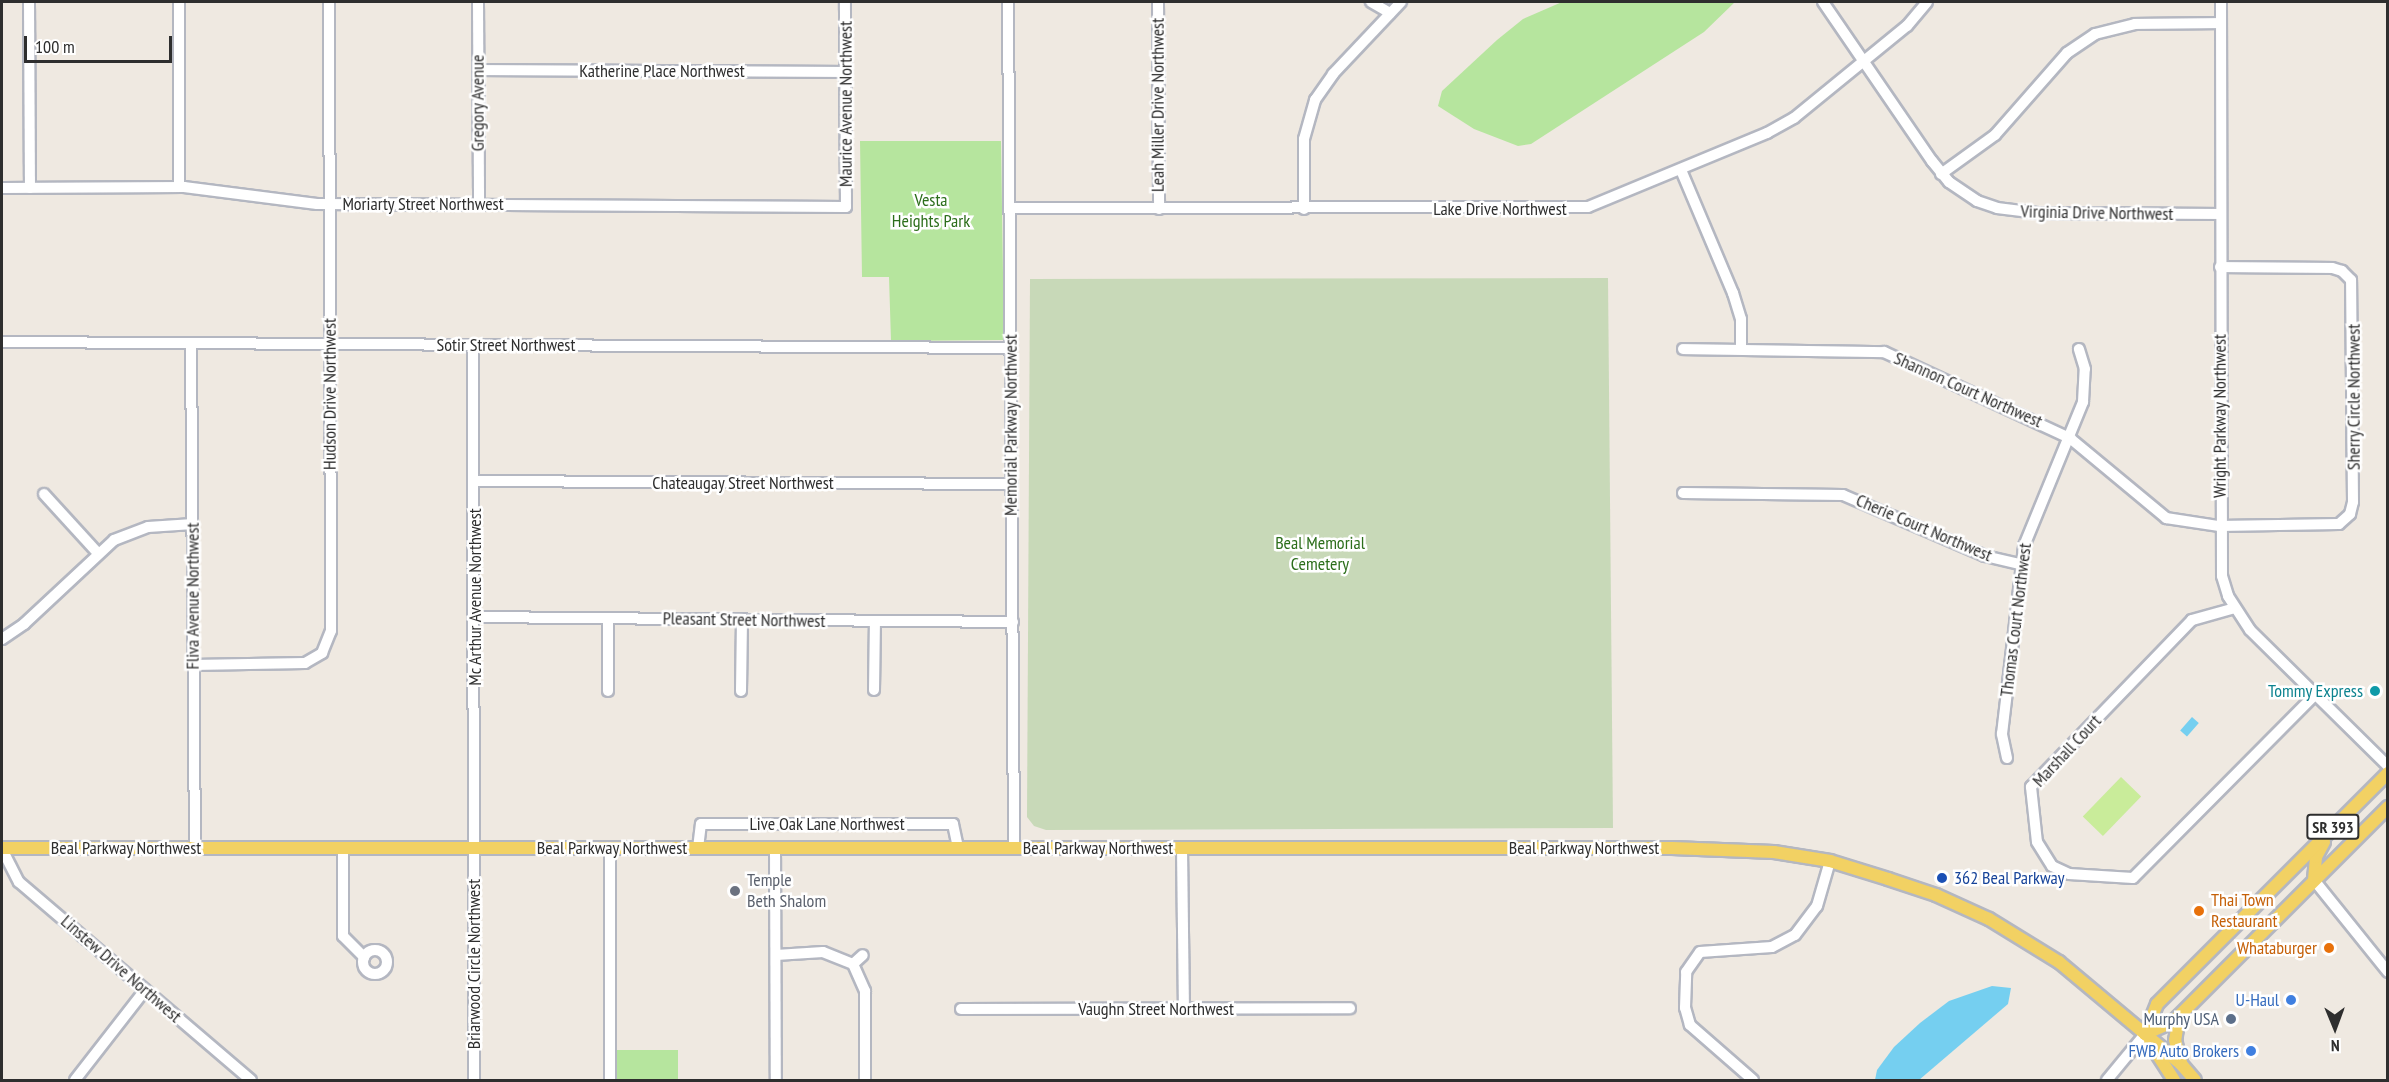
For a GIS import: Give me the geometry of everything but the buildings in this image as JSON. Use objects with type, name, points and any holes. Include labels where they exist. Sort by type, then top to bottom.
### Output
[{"type":"main road","name":"SR 393","points":[[2145,1034],[2157,1004],[2388,773]]},
{"type":"main road","name":"SR 393","points":[[2145,1034],[2179,1016],[2388,807]]},
{"type":"main road","points":[[2314,880],[2316,857],[2328,833]]},
{"type":"main road","name":"Beal Parkway Northwest","points":[[2,849],[1727,849],[1830,861],[1936,895],[1989,919],[2059,962],[2181,1064],[2194,1080]]},
{"type":"main road","points":[[2179,1016],[2175,1040],[2181,1064]]},
{"type":"main road","name":"Beal Parkway Northwest","points":[[2145,1034],[2174,1080]]},
{"type":"street","points":[[29,2],[30,188]]},
{"type":"street","points":[[179,2],[179,187]]},
{"type":"street","name":"Hudson Drive Northwest","points":[[193,665],[305,663],[322,653],[328,642],[329,2]]},
{"type":"street","name":"Gregory Avenue","points":[[478,2],[478,205]]},
{"type":"street","name":"Maurice Avenue Northwest","points":[[845,2],[846,207]]},
{"type":"street","name":"Memorial Parkway Northwest","points":[[1008,2],[1014,848]]},
{"type":"street","name":"Leah Miller Drive Northwest","points":[[1158,2],[1159,208]]},
{"type":"street","points":[[1371,2],[1390,13]]},
{"type":"street","points":[[1304,209],[1304,148],[1310,113],[1328,79],[1401,2]]},
{"type":"street","name":"Virginia Drive Northwest","points":[[1823,2],[1941,174],[1977,201],[2012,211],[2220,214]]},
{"type":"street","name":"Lake Drive Northwest","points":[[1010,208],[1567,210],[1596,205],[1779,127],[1907,26],[1927,2]]},
{"type":"street","name":"Wright Parkway Northwest","points":[[2221,2],[2219,526],[2222,576],[2235,608],[2250,630],[2388,766]]},
{"type":"street","points":[[1941,174],[1995,135],[2067,53],[2095,34],[2134,24],[2221,23]]},
{"type":"street","name":"Katherine Place Northwest","points":[[478,70],[846,72]]},
{"type":"street","points":[[1681,170],[1733,293],[1741,319],[1741,348]]},
{"type":"street","name":"Moriarty Street Northwest","points":[[2,188],[179,187],[329,204],[846,207]]},
{"type":"street","name":"Sherry Circle Northwest","points":[[2219,526],[2332,525],[2350,514],[2354,303],[2351,280],[2338,269],[2220,267]]},
{"type":"street","name":"Sotir Street Northwest","points":[[2,342],[1011,348]]},
{"type":"street","name":"Fliva Avenue Northwest","points":[[191,343],[195,848]]},
{"type":"street","name":"Mc Arthur Avenue Northwest","points":[[473,345],[475,848]]},
{"type":"street","name":"Shannon Court Northwest","points":[[1683,349],[1741,348],[1884,352],[2071,439],[2159,514],[2188,525],[2219,526]]},
{"type":"street","name":"Thomas Court Northwest","points":[[2007,758],[2002,734],[2021,564],[2027,532],[2071,439],[2084,395],[2085,369],[2079,349]]},
{"type":"street","name":"Chateaugay Street Northwest","points":[[474,481],[1012,484]]},
{"type":"street","name":"Cherie Court Northwest","points":[[1683,493],[1844,495],[1985,556],[2021,564]]},
{"type":"street","points":[[44,494],[97,552]]},
{"type":"street","points":[[2,639],[24,624],[97,552],[137,530],[193,524]]},
{"type":"street","name":"Marshall Court","points":[[2235,608],[2192,620],[2031,787],[2037,842],[2052,866],[2069,874],[2133,878],[2316,694]]},
{"type":"street","name":"Pleasant Street Northwest","points":[[475,617],[1013,622]]},
{"type":"street","points":[[608,618],[608,691]]},
{"type":"street","points":[[741,620],[741,691]]},
{"type":"street","points":[[874,690],[875,621]]},
{"type":"street","name":"Live Oak Lane Northwest","points":[[698,848],[701,824],[953,824],[957,848]]},
{"type":"street","points":[[343,848],[343,936],[364,957]]},
{"type":"street","name":"Briarwood Circle Northwest","points":[[474,1080],[475,848]]},
{"type":"street","points":[[609,1080],[610,848]]},
{"type":"street","points":[[775,848],[776,1080]]},
{"type":"street","points":[[1182,848],[1184,1009]]},
{"type":"street","name":"Linstew Drive Northwest","points":[[2,849],[19,882],[251,1080]]},
{"type":"street","points":[[1753,1080],[1690,1025],[1685,1008],[1686,972],[1700,952],[1772,947],[1796,934],[1813,914],[1830,861]]},
{"type":"street","points":[[2314,880],[2387,970]]},
{"type":"street","points":[[776,955],[822,952],[854,964],[865,991],[865,1080]]},
{"type":"street","points":[[854,964],[863,955]]},
{"type":"street","points":[[75,1080],[145,990]]},
{"type":"street","name":"Vaughn Street Northwest","points":[[961,1010],[1350,1008]]},
{"type":"street","points":[[2107,1080],[2145,1034]]},
{"type":"green space","points":[[1562,2],[1735,2],[1704,32],[1531,144],[1518,146],[1474,129],[1438,106],[1442,91],[1497,40],[1523,19]]},
{"type":"green space","name":"Vesta Heights Park","points":[[860,141],[1001,141],[1004,340],[891,341],[889,277],[862,277]]},
{"type":"green space","name":"Beal Memorial Cemetery","points":[[1608,278],[1613,828],[1046,830],[1034,826],[1027,817],[1030,279]]},
{"type":"green space","points":[[2121,777],[2141,796],[2103,836],[2083,817]]},
{"type":"green space","points":[[613,1050],[678,1050],[678,1080],[613,1080]]},
{"type":"water","points":[[2192,717],[2199,723],[2187,736],[2180,731]]},
{"type":"water","points":[[1992,986],[2011,988],[2008,1004],[1919,1080],[1875,1080],[1877,1070],[1894,1047],[1920,1023],[1949,1001]]},
{"type":"place","name":"Tommy Express","points":[[2375,691]]},
{"type":"place","name":"362 Beal Parkway","points":[[1942,878]]},
{"type":"place","name":"Temple Beth Shalom","points":[[735,891]]},
{"type":"place","name":"Thai Town Restaurant","points":[[2199,911]]},
{"type":"place","name":"Whataburger","points":[[2329,948]]},
{"type":"place","name":"U-Haul","points":[[2291,1000]]},
{"type":"place","name":"Murphy USA","points":[[2231,1019]]},
{"type":"place","name":"FWB Auto Brokers","points":[[2251,1051]]}]
